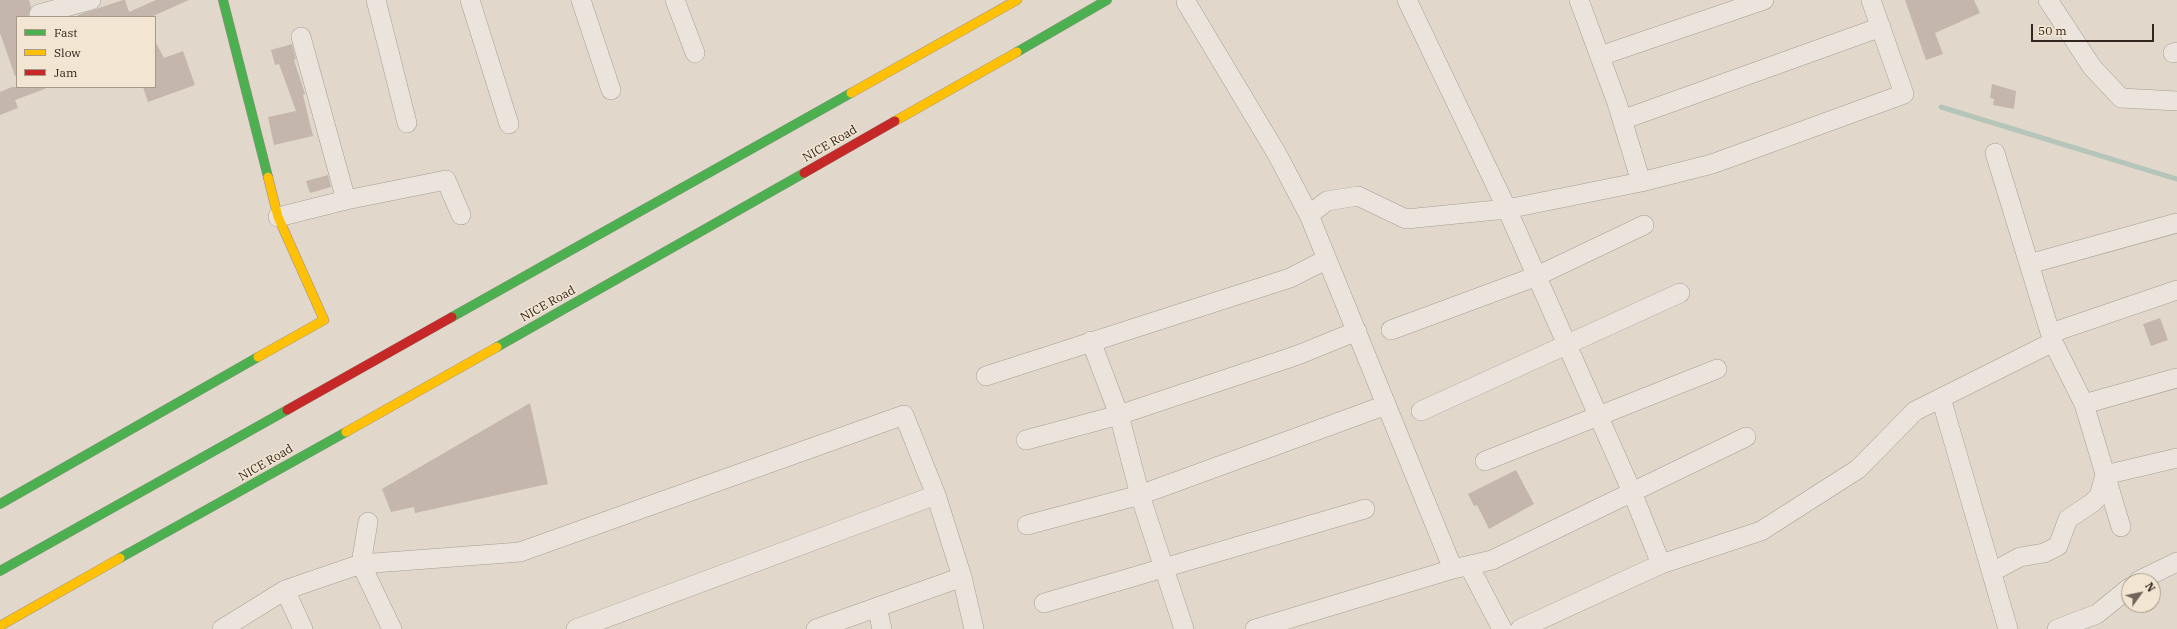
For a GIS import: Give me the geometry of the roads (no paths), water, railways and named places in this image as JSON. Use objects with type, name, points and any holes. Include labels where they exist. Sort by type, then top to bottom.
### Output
[{"type":"main road","points":[[0,504],[324,320],[278,216],[223,0]]},
{"type":"main road","points":[[0,571],[1017,0]]},
{"type":"main road","name":"NICE Road","points":[[0,626],[727,218],[1107,0]]},
{"type":"street","points":[[37,10],[91,0]]},
{"type":"street","points":[[376,0],[407,123]]},
{"type":"street","points":[[470,0],[509,124]]},
{"type":"street","points":[[581,0],[611,90]]},
{"type":"street","points":[[675,0],[695,53]]},
{"type":"street","points":[[1407,0],[1507,209],[1632,492],[1661,564]]},
{"type":"street","points":[[1600,56],[1764,0]]},
{"type":"street","points":[[1310,215],[1327,201],[1358,196],[1406,219],[1507,209],[1641,182],[1712,164],[1904,94],[1871,0]]},
{"type":"street","points":[[2048,0],[2092,67],[2121,98],[2177,101]]},
{"type":"street","points":[[1582,1],[1641,182]]},
{"type":"street","points":[[1186,2],[1277,154],[1310,215],[1386,405],[1461,568],[1502,629]]},
{"type":"street","points":[[1622,120],[1881,27]]},
{"type":"street","points":[[301,37],[346,200]]},
{"type":"street","points":[[1995,153],[2052,337],[2084,404],[2121,527]]},
{"type":"street","points":[[278,216],[346,200],[446,180],[461,216]]},
{"type":"street","points":[[2029,264],[2177,223]]},
{"type":"street","points":[[1391,330],[1537,276],[1644,225]]},
{"type":"street","points":[[986,376],[1290,278],[1327,259]]},
{"type":"street","points":[[1520,629],[1661,564],[1761,531],[1858,468],[1915,411],[2052,337],[2177,290]]},
{"type":"street","points":[[1421,411],[1567,346],[1680,293]]},
{"type":"street","points":[[1026,440],[1119,415],[1298,355],[1356,332]]},
{"type":"street","points":[[1091,341],[1119,415],[1140,495],[1184,629]]},
{"type":"street","points":[[1485,461],[1717,369]]},
{"type":"street","points":[[2084,404],[2177,378]]},
{"type":"street","points":[[1941,398],[2008,629]]},
{"type":"street","points":[[1027,525],[1140,495],[1386,405]]},
{"type":"street","points":[[222,629],[285,590],[362,564],[520,552],[904,415],[936,495],[962,577],[974,629]]},
{"type":"street","points":[[1255,629],[1492,560],[1746,437]]},
{"type":"street","points":[[2105,475],[2177,458]]},
{"type":"street","points":[[1992,572],[2020,557],[2044,553],[2058,546],[2068,520],[2087,507],[2099,496],[2105,475]]},
{"type":"street","points":[[576,629],[936,495]]},
{"type":"street","points":[[1044,603],[1365,509]]},
{"type":"street","points":[[368,522],[362,564],[392,629]]},
{"type":"street","points":[[2154,573],[2177,562]]},
{"type":"street","points":[[816,629],[962,577]]},
{"type":"street","points":[[285,590],[303,629]]},
{"type":"street","points":[[2057,629],[2098,614],[2121,595]]},
{"type":"street","points":[[877,607],[882,629]]},
{"type":"waterway","points":[[1941,107],[2177,179]]}]
